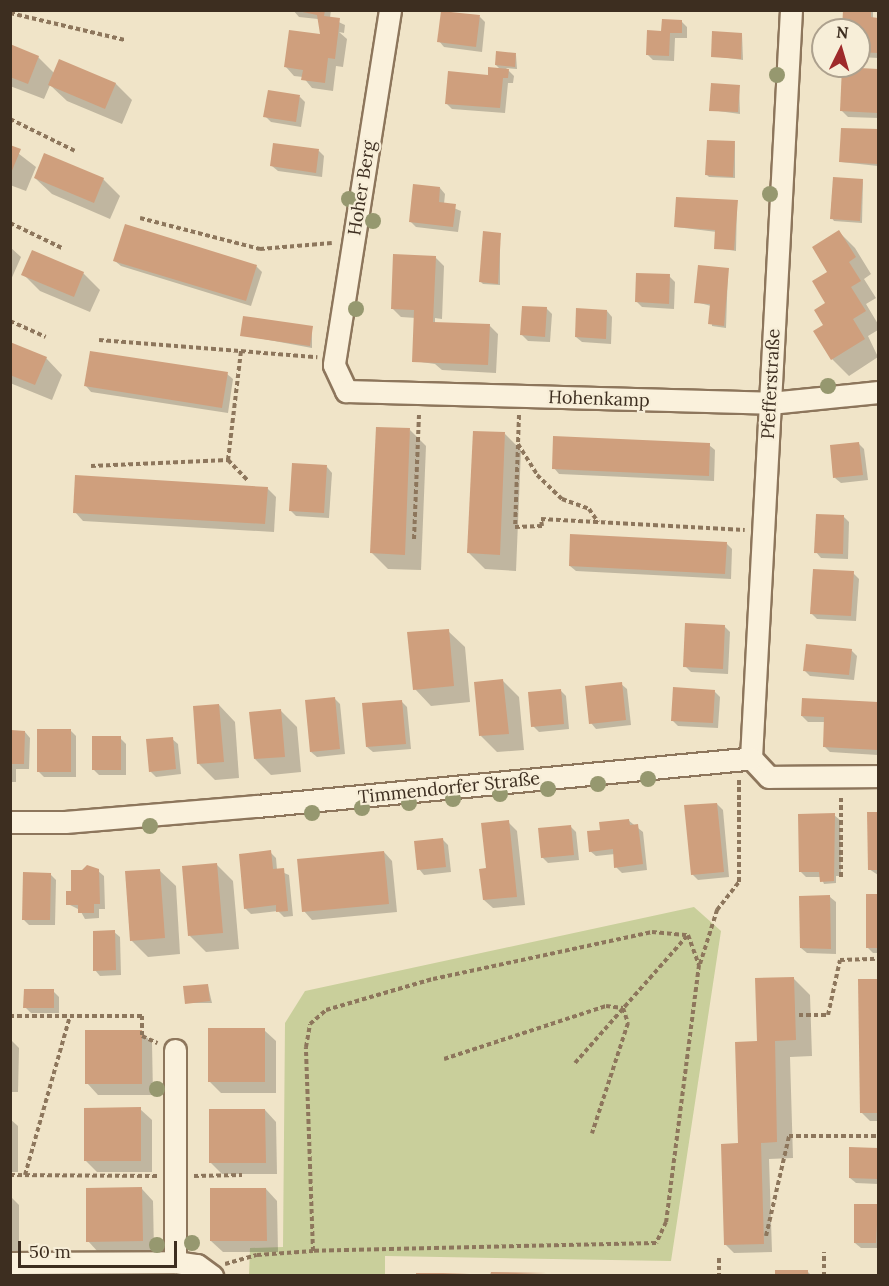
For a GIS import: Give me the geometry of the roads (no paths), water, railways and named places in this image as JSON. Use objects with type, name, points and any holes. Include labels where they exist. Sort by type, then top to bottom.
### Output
[{"type":"street","name":"Hoher Berg","points":[[334,362],[390,10]]},
{"type":"street","name":"Pfefferstraße","points":[[745,758],[764,531],[791,10]]},
{"type":"street","name":"Hohenkamp","points":[[334,362],[346,391],[770,403],[879,392]]},
{"type":"street","points":[[745,758],[769,777],[879,776]]},
{"type":"street","name":"Timmendorfer Straße","points":[[10,822],[64,822],[257,806],[745,758]]},
{"type":"street","points":[[175,1050],[175,1262]]},
{"type":"street","points":[[10,1263],[175,1262],[208,1272]]}]
